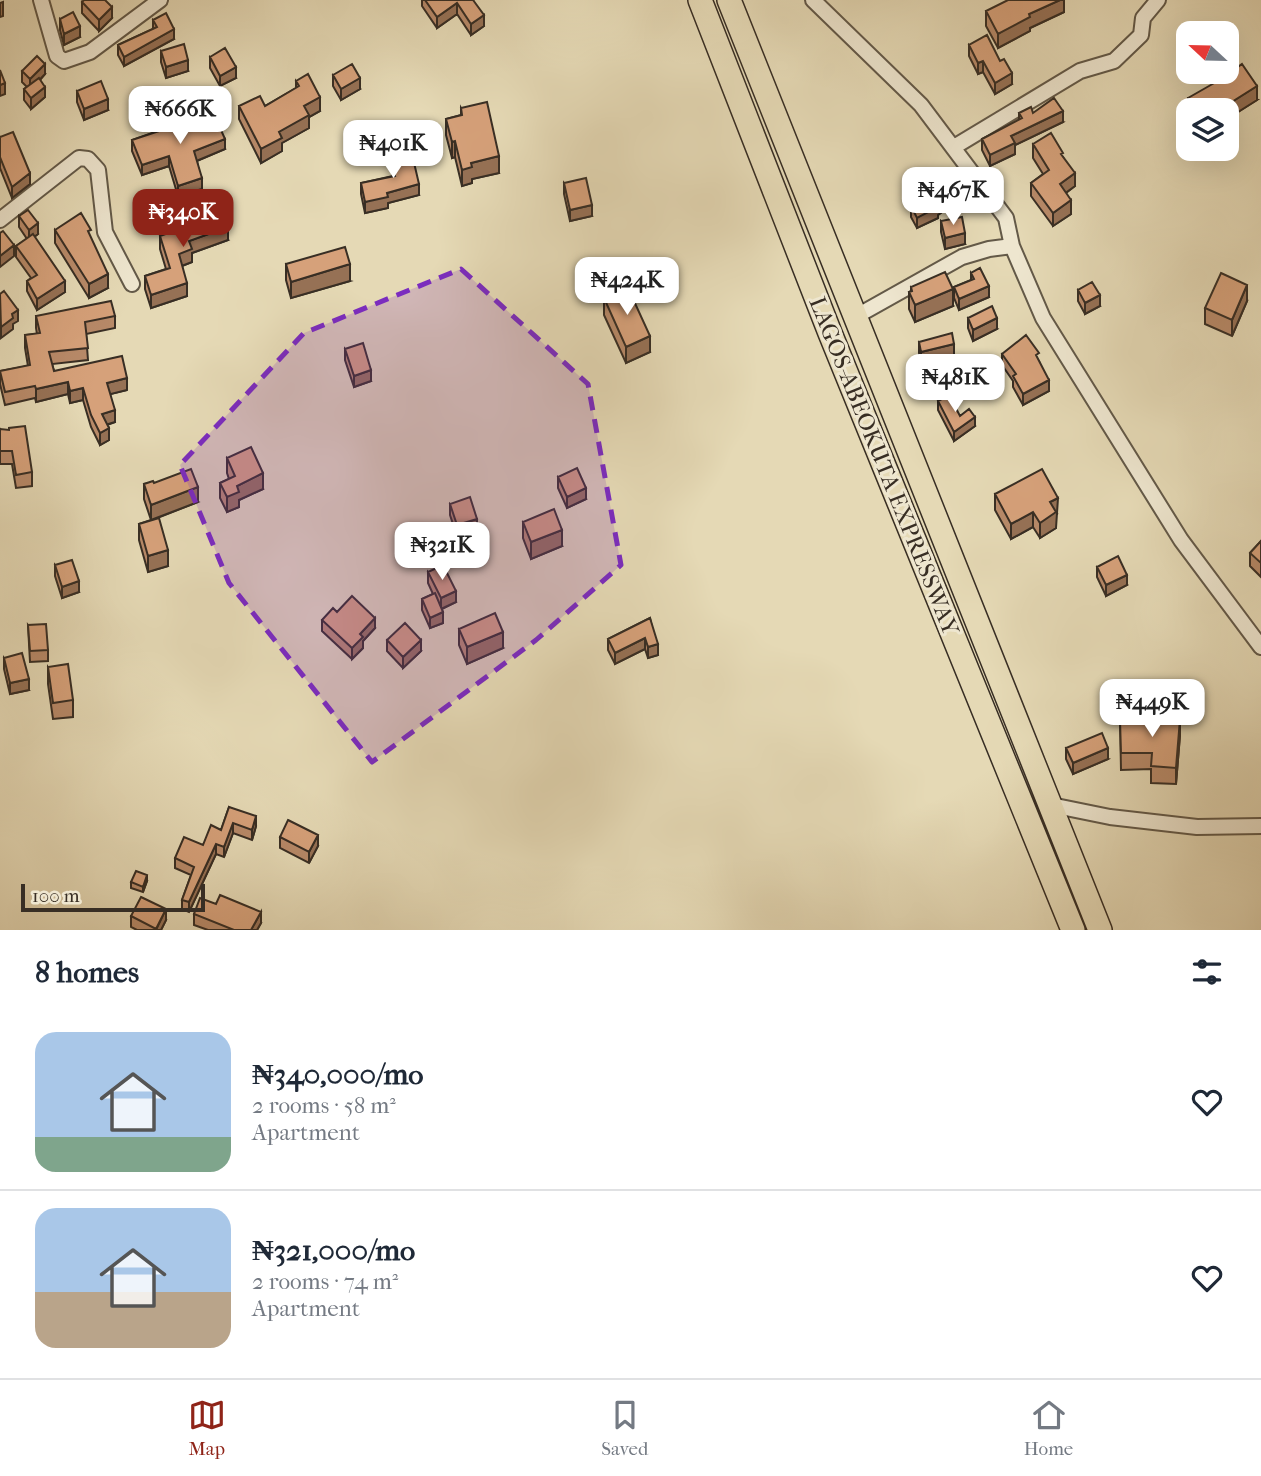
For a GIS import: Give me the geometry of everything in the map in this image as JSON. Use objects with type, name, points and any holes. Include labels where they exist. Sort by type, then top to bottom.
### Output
[{"type":"highway","name":"LAGOS-ABEOKUTA EXPRESSWAY","points":[[700,0],[830,334],[1073,930]]},
{"type":"highway","name":"LAGOS-ABEOKUTA EXPRESSWAY","points":[[729,0],[1100,930]]},
{"type":"street","points":[[41,0],[57,56],[64,61],[90,51],[160,0]]},
{"type":"street","points":[[813,0],[921,105],[1006,218],[1012,246],[1043,318],[1181,540],[1261,647]]},
{"type":"street","points":[[954,147],[1080,71],[1114,61],[1141,35],[1143,18],[1158,0]]},
{"type":"street","points":[[0,220],[79,158],[88,159],[98,170],[105,232],[132,284]]},
{"type":"street","points":[[855,317],[962,257],[989,248],[1012,246]]},
{"type":"street","points":[[1051,805],[1110,817],[1197,827],[1261,826]]},
{"type":"highlighted area","points":[[461,269],[588,384],[621,565],[536,640],[372,762],[229,583],[180,465],[304,333]]},
{"type":"building","points":[[105,0],[112,7],[99,20],[82,2]]},
{"type":"building","points":[[425,0],[473,0],[484,15],[471,24],[457,3],[437,17]]},
{"type":"building","points":[[1008,0],[1060,0],[1029,14],[1030,17],[998,34],[986,11]]},
{"type":"building","points":[[73,12],[80,26],[64,34],[60,19]]},
{"type":"building","points":[[166,13],[174,29],[124,57],[118,45],[157,27],[153,20]]},
{"type":"building","points":[[987,35],[1000,61],[1004,59],[1012,73],[995,83],[983,61],[978,63],[969,45]]},
{"type":"building","points":[[184,44],[188,60],[166,67],[161,51]]},
{"type":"building","points":[[225,48],[236,67],[220,76],[210,57]]},
{"type":"building","points":[[37,56],[45,64],[30,79],[22,71]]},
{"type":"building","points":[[352,64],[360,78],[341,89],[333,75]]},
{"type":"building","points":[[1242,64],[1257,86],[1238,98],[1188,98],[1212,84],[1239,84],[1239,66]]},
{"type":"building","points":[[0,70],[5,83],[0,85]]},
{"type":"building","points":[[308,74],[320,97],[304,106],[309,115],[279,132],[282,138],[261,149],[239,106],[260,96],[265,106],[299,86],[296,81]]},
{"type":"building","points":[[39,78],[45,87],[31,98],[24,89]]},
{"type":"building","points":[[101,81],[108,99],[84,109],[77,91]]},
{"type":"building","points":[[1054,98],[1063,111],[1011,136],[1015,143],[990,155],[982,139],[1022,118],[1019,113],[1031,107],[1033,113]]},
{"type":"building","points":[[487,102],[499,156],[471,163],[472,167],[462,170],[446,119],[462,115],[461,108]]},
{"type":"building","points":[[196,112],[201,127],[217,121],[225,139],[194,151],[202,178],[178,186],[169,156],[142,165],[132,140],[186,122],[184,115]]},
{"type":"building","points":[[13,132],[30,173],[12,187],[0,157],[0,137]]},
{"type":"building","points":[[1051,133],[1063,153],[1061,154],[1075,173],[1060,184],[1071,200],[1053,213],[1031,183],[1049,170],[1033,144]]},
{"type":"building","points":[[412,154],[419,184],[387,193],[388,197],[365,202],[361,183],[395,176],[391,159]]},
{"type":"building","points":[[943,173],[952,185],[958,182],[961,187],[936,205],[938,207],[917,218],[911,206],[936,193],[929,183]]},
{"type":"building","points":[[586,178],[592,205],[570,210],[564,183]]},
{"type":"building","points":[[221,207],[228,227],[189,241],[192,249],[179,254],[187,283],[151,295],[145,276],[170,268],[160,236],[194,224],[192,218]]},
{"type":"building","points":[[28,210],[38,223],[29,230],[19,216]]},
{"type":"building","points":[[81,213],[91,230],[88,231],[108,274],[89,284],[55,230]]},
{"type":"building","points":[[962,217],[965,233],[945,238],[941,221]]},
{"type":"building","points":[[3,231],[14,245],[0,256],[0,233]]},
{"type":"building","points":[[33,234],[65,281],[37,299],[27,281],[37,275],[16,246]]},
{"type":"building","points":[[345,247],[350,264],[291,282],[286,264]]},
{"type":"building","points":[[980,268],[989,286],[959,299],[954,287],[974,279],[971,273]]},
{"type":"building","points":[[945,272],[953,289],[915,305],[909,292],[912,291],[911,287]]},
{"type":"building","points":[[1221,273],[1247,285],[1232,320],[1205,308]]},
{"type":"building","points":[[1092,282],[1100,295],[1085,303],[1078,290]]},
{"type":"building","points":[[628,288],[650,336],[626,347],[604,298]]},
{"type":"building","points":[[4,291],[18,310],[12,314],[13,318],[1,327],[0,294]]},
{"type":"building","points":[[111,301],[115,316],[85,322],[88,348],[49,352],[54,371],[122,356],[127,378],[107,383],[115,410],[102,414],[109,428],[100,433],[83,388],[70,391],[68,382],[5,392],[0,371],[30,365],[25,335],[40,333],[36,316]]},
{"type":"building","points":[[992,306],[997,318],[973,330],[968,318]]},
{"type":"building","points":[[952,333],[954,344],[921,352],[919,342]]},
{"type":"building","points":[[1026,335],[1039,353],[1036,355],[1049,380],[1023,394],[1013,376],[1016,374],[1002,354]]},
{"type":"building","points":[[363,343],[371,370],[354,376],[345,349]]},
{"type":"building","points":[[973,356],[983,371],[959,386],[949,371]]},
{"type":"building","points":[[949,395],[960,416],[969,409],[975,417],[954,432],[938,401]]},
{"type":"building","points":[[25,426],[32,472],[16,475],[12,451],[0,451],[0,429]]},
{"type":"building","points":[[251,447],[263,473],[237,486],[239,492],[227,497],[220,483],[235,476],[227,458]]},
{"type":"building","points":[[577,468],[586,488],[567,497],[558,477]]},
{"type":"building","points":[[191,469],[198,487],[151,505],[144,484]]},
{"type":"building","points":[[1042,469],[1058,498],[1050,502],[1056,512],[1040,523],[1033,512],[1011,524],[995,494]]},
{"type":"building","points":[[470,497],[477,519],[457,525],[450,504]]},
{"type":"building","points":[[554,509],[562,530],[531,542],[523,522]]},
{"type":"building","points":[[159,518],[168,550],[148,556],[139,524]]},
{"type":"building","points":[[1261,541],[1261,563],[1250,553]]},
{"type":"building","points":[[1118,556],[1127,575],[1106,585],[1097,567]]},
{"type":"building","points":[[72,560],[79,581],[62,587],[55,565]]},
{"type":"building","points":[[443,565],[456,591],[441,598],[428,572]]},
{"type":"building","points":[[435,593],[443,612],[430,618],[422,599]]},
{"type":"building","points":[[352,596],[375,618],[360,634],[363,637],[352,648],[322,620],[333,608],[337,612]]},
{"type":"building","points":[[495,613],[503,632],[467,647],[459,629]]},
{"type":"building","points":[[650,618],[658,644],[648,647],[645,638],[615,653],[608,639]]},
{"type":"building","points":[[405,623],[421,640],[403,657],[387,640]]},
{"type":"building","points":[[46,624],[48,650],[30,651],[28,625]]},
{"type":"building","points":[[22,653],[29,679],[10,683],[4,658]]},
{"type":"building","points":[[68,664],[73,700],[53,703],[48,667]]},
{"type":"building","points":[[1155,717],[1180,719],[1176,768],[1151,766],[1152,753],[1121,753],[1120,720]]},
{"type":"building","points":[[1102,733],[1108,748],[1073,763],[1066,748]]},
{"type":"building","points":[[229,807],[256,816],[252,830],[233,823],[224,847],[216,844],[189,902],[182,900],[194,867],[175,858],[184,837],[203,845],[211,825],[221,830]]},
{"type":"building","points":[[288,820],[318,835],[309,852],[280,837]]},
{"type":"building","points":[[136,871],[147,875],[143,887],[131,882]]},
{"type":"building","points":[[220,895],[261,912],[251,930],[234,930],[194,914],[200,898],[216,904]]},
{"type":"building","points":[[141,897],[166,909],[156,929],[131,916]]}]
